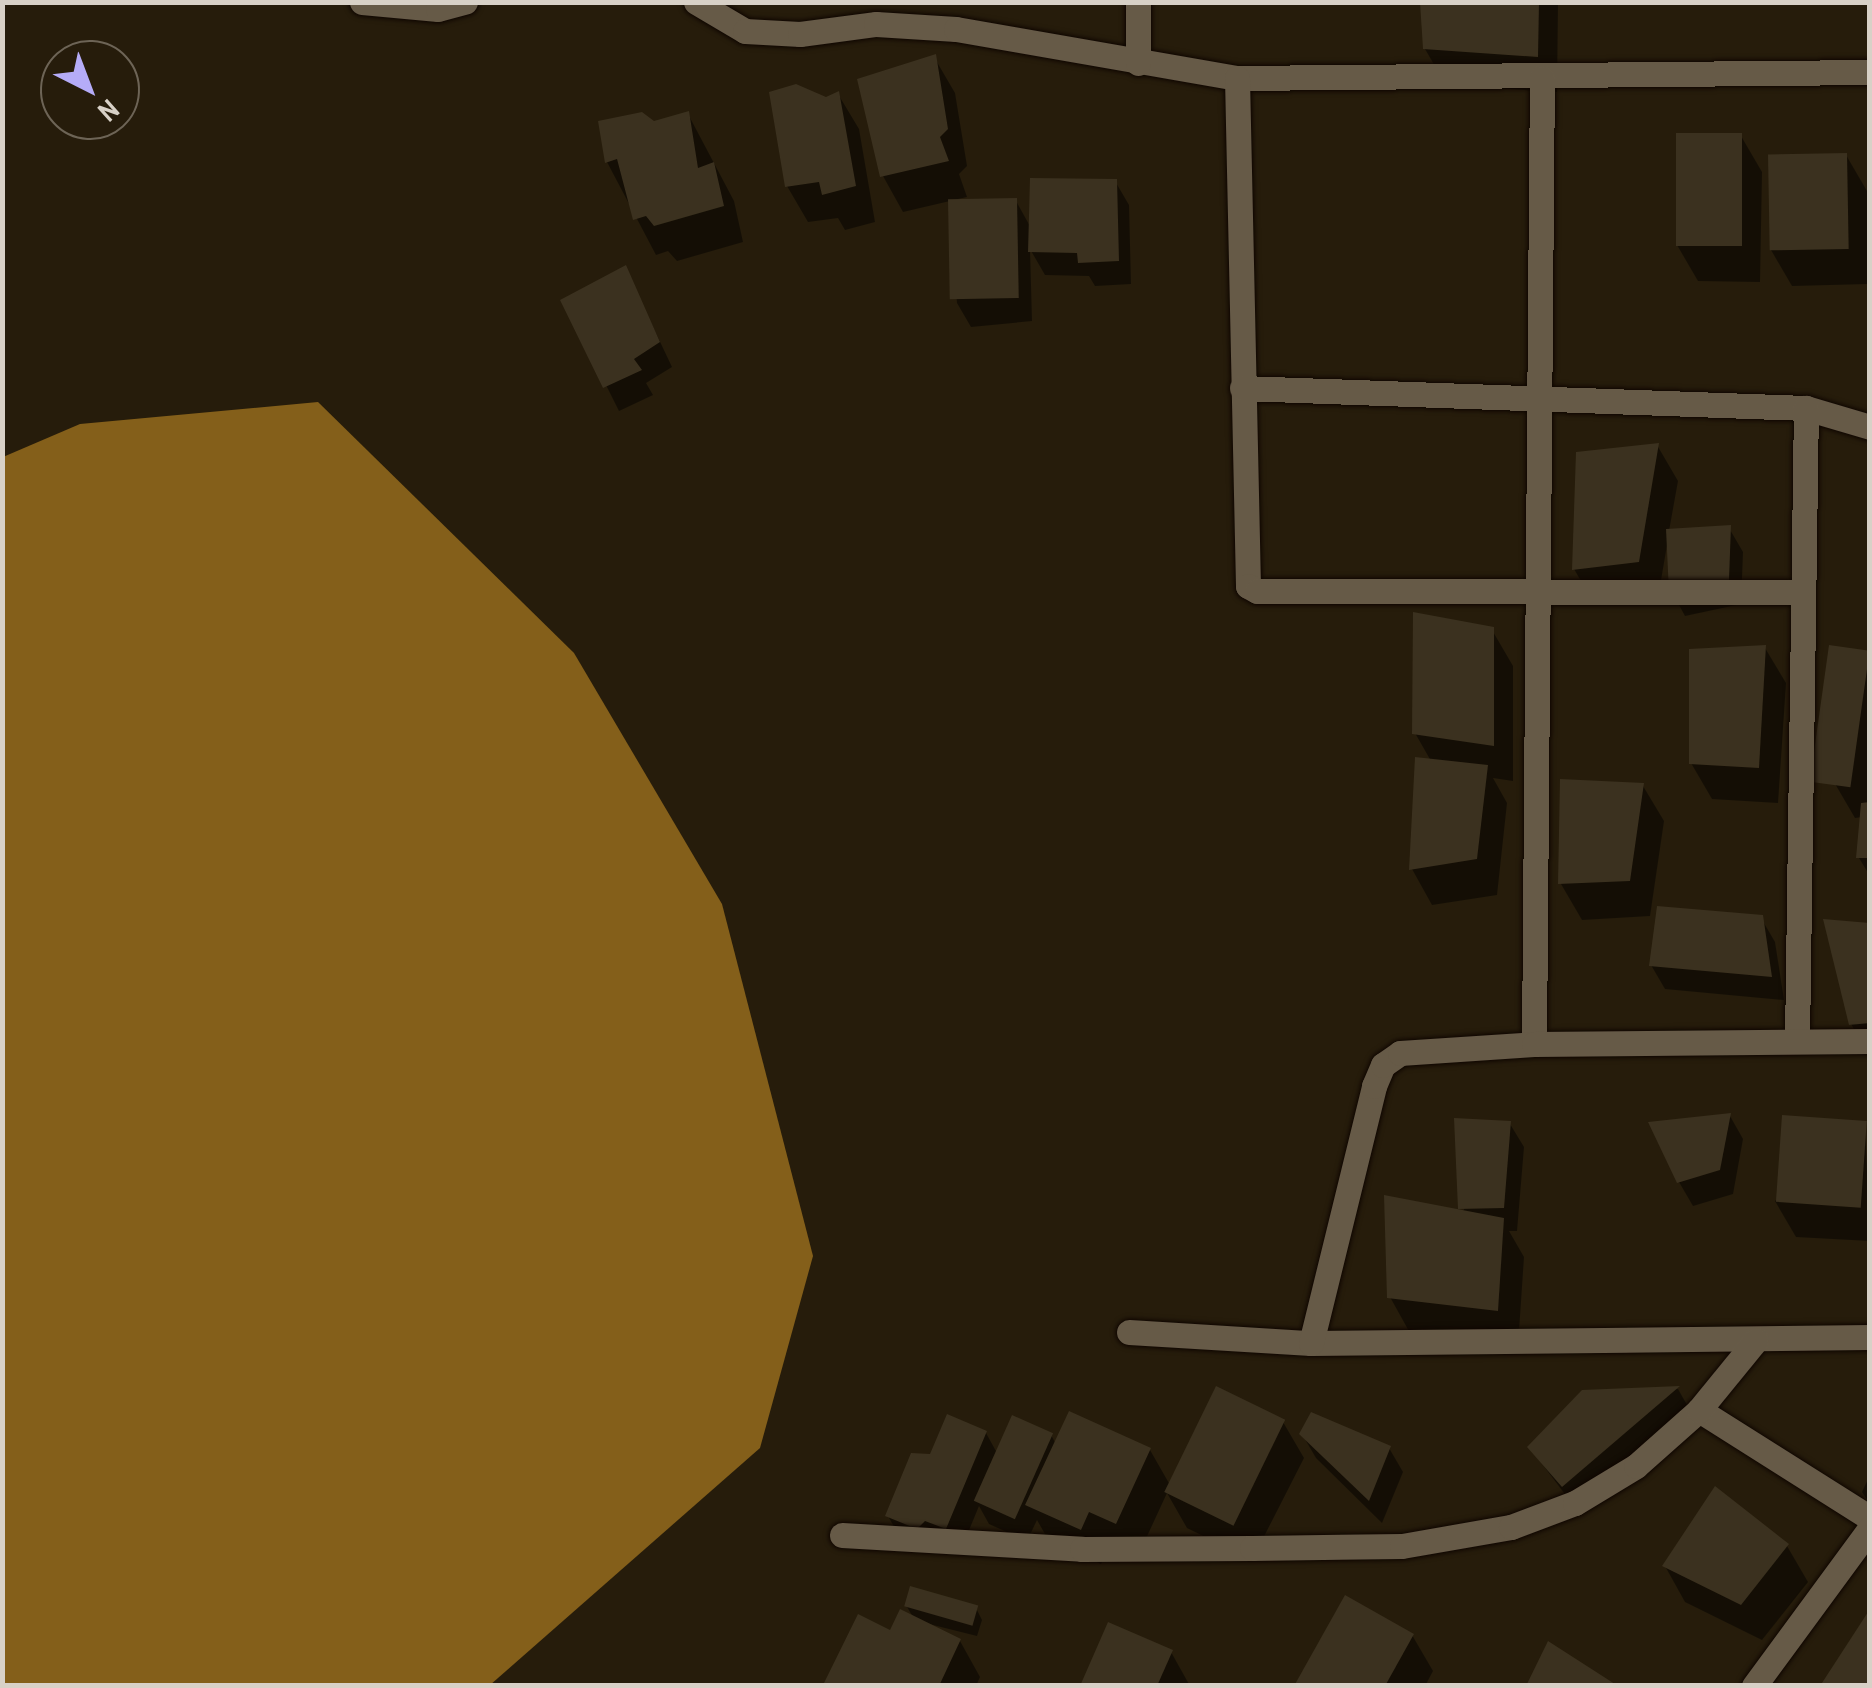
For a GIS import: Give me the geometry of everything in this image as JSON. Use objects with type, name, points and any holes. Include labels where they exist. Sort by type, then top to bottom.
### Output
[{"type":"street","points":[[362,2],[438,9],[465,2]]},
{"type":"street","points":[[696,2],[745,30],[800,34],[876,24],[956,29],[1237,78],[1870,72]]},
{"type":"street","points":[[1138,2],[1138,63]]},
{"type":"street","points":[[1237,78],[1248,586],[1256,591],[1803,592]]},
{"type":"street","points":[[1534,1044],[1542,78]]},
{"type":"street","points":[[1242,388],[1806,408],[1870,427]]},
{"type":"street","points":[[1797,1041],[1806,408]]},
{"type":"street","points":[[1311,1343],[1382,1065],[1424,1049],[1534,1044],[1870,1041]]},
{"type":"street","points":[[1129,1332],[1311,1343],[1870,1337]]},
{"type":"street","points":[[842,1535],[1082,1549],[1402,1546],[1511,1526],[1575,1503],[1636,1466],[1699,1410],[1756,1340]]},
{"type":"street","points":[[1699,1410],[1870,1518]]},
{"type":"street","points":[[1754,1686],[1870,1528]]},
{"type":"shaded area","points":[[318,402],[574,653],[722,904],[813,1256],[760,1448],[490,1685],[3,1685],[3,457],[80,424]]},
{"type":"building","points":[[1420,2],[1539,2],[1538,57],[1423,49]]},
{"type":"building","points":[[936,54],[948,129],[940,137],[949,161],[880,177],[857,79]]},
{"type":"building","points":[[796,84],[826,97],[839,91],[856,186],[822,195],[819,182],[785,187],[769,92]]},
{"type":"building","points":[[689,111],[698,168],[714,162],[724,206],[654,226],[646,216],[633,220],[617,159],[605,163],[598,121],[642,112],[654,121]]},
{"type":"building","points":[[1676,133],[1742,133],[1742,246],[1676,246]]},
{"type":"building","points":[[1847,153],[1849,249],[1770,250],[1768,154]]},
{"type":"building","points":[[1030,178],[1117,179],[1119,261],[1078,263],[1077,253],[1028,252]]},
{"type":"building","points":[[1017,198],[1019,298],[950,299],[948,199]]},
{"type":"building","points":[[626,265],[660,342],[634,359],[642,370],[603,388],[560,300]]},
{"type":"building","points":[[1659,443],[1639,562],[1572,570],[1576,452]]},
{"type":"building","points":[[1731,525],[1729,580],[1669,593],[1666,529]]},
{"type":"building","points":[[1413,612],[1494,627],[1494,746],[1412,734]]},
{"type":"building","points":[[1766,645],[1759,768],[1689,764],[1689,649]]},
{"type":"building","points":[[1829,645],[1870,651],[1850,787],[1810,782]]},
{"type":"building","points":[[1415,757],[1488,765],[1477,859],[1409,870]]},
{"type":"building","points":[[1560,779],[1644,783],[1630,881],[1558,884]]},
{"type":"building","points":[[1870,802],[1870,858],[1856,858],[1861,803]]},
{"type":"building","points":[[1657,906],[1763,915],[1772,977],[1649,966]]},
{"type":"building","points":[[1823,919],[1870,923],[1870,1023],[1849,1025]]},
{"type":"building","points":[[1731,1113],[1720,1170],[1677,1183],[1648,1122]]},
{"type":"building","points":[[1782,1115],[1867,1121],[1861,1208],[1776,1202]]},
{"type":"building","points":[[1454,1118],[1511,1121],[1504,1208],[1458,1209]]},
{"type":"building","points":[[1384,1195],[1504,1218],[1498,1311],[1387,1298]]},
{"type":"building","points":[[1216,1386],[1285,1420],[1233,1526],[1164,1492]]},
{"type":"building","points":[[1680,1386],[1562,1487],[1527,1447],[1582,1390]]},
{"type":"building","points":[[1069,1411],[1151,1448],[1116,1524],[1089,1512],[1081,1530],[1025,1505]]},
{"type":"building","points":[[1311,1412],[1391,1446],[1369,1501],[1299,1434]]},
{"type":"building","points":[[947,1414],[987,1431],[946,1529],[925,1521],[917,1529],[885,1516],[911,1453],[930,1454]]},
{"type":"building","points":[[1012,1415],[1053,1433],[1015,1519],[974,1501]]},
{"type":"building","points":[[1715,1486],[1789,1544],[1741,1605],[1662,1566]]},
{"type":"building","points":[[910,1586],[978,1606],[972,1626],[904,1606]]},
{"type":"building","points":[[1345,1595],[1414,1634],[1385,1686],[1294,1686]]},
{"type":"building","points":[[900,1609],[961,1639],[939,1686],[824,1683],[858,1614],[890,1630]]},
{"type":"building","points":[[1870,1609],[1870,1686],[1820,1686]]},
{"type":"building","points":[[1108,1622],[1173,1650],[1157,1686],[1080,1686]]},
{"type":"building","points":[[1548,1641],[1618,1686],[1526,1686]]}]
